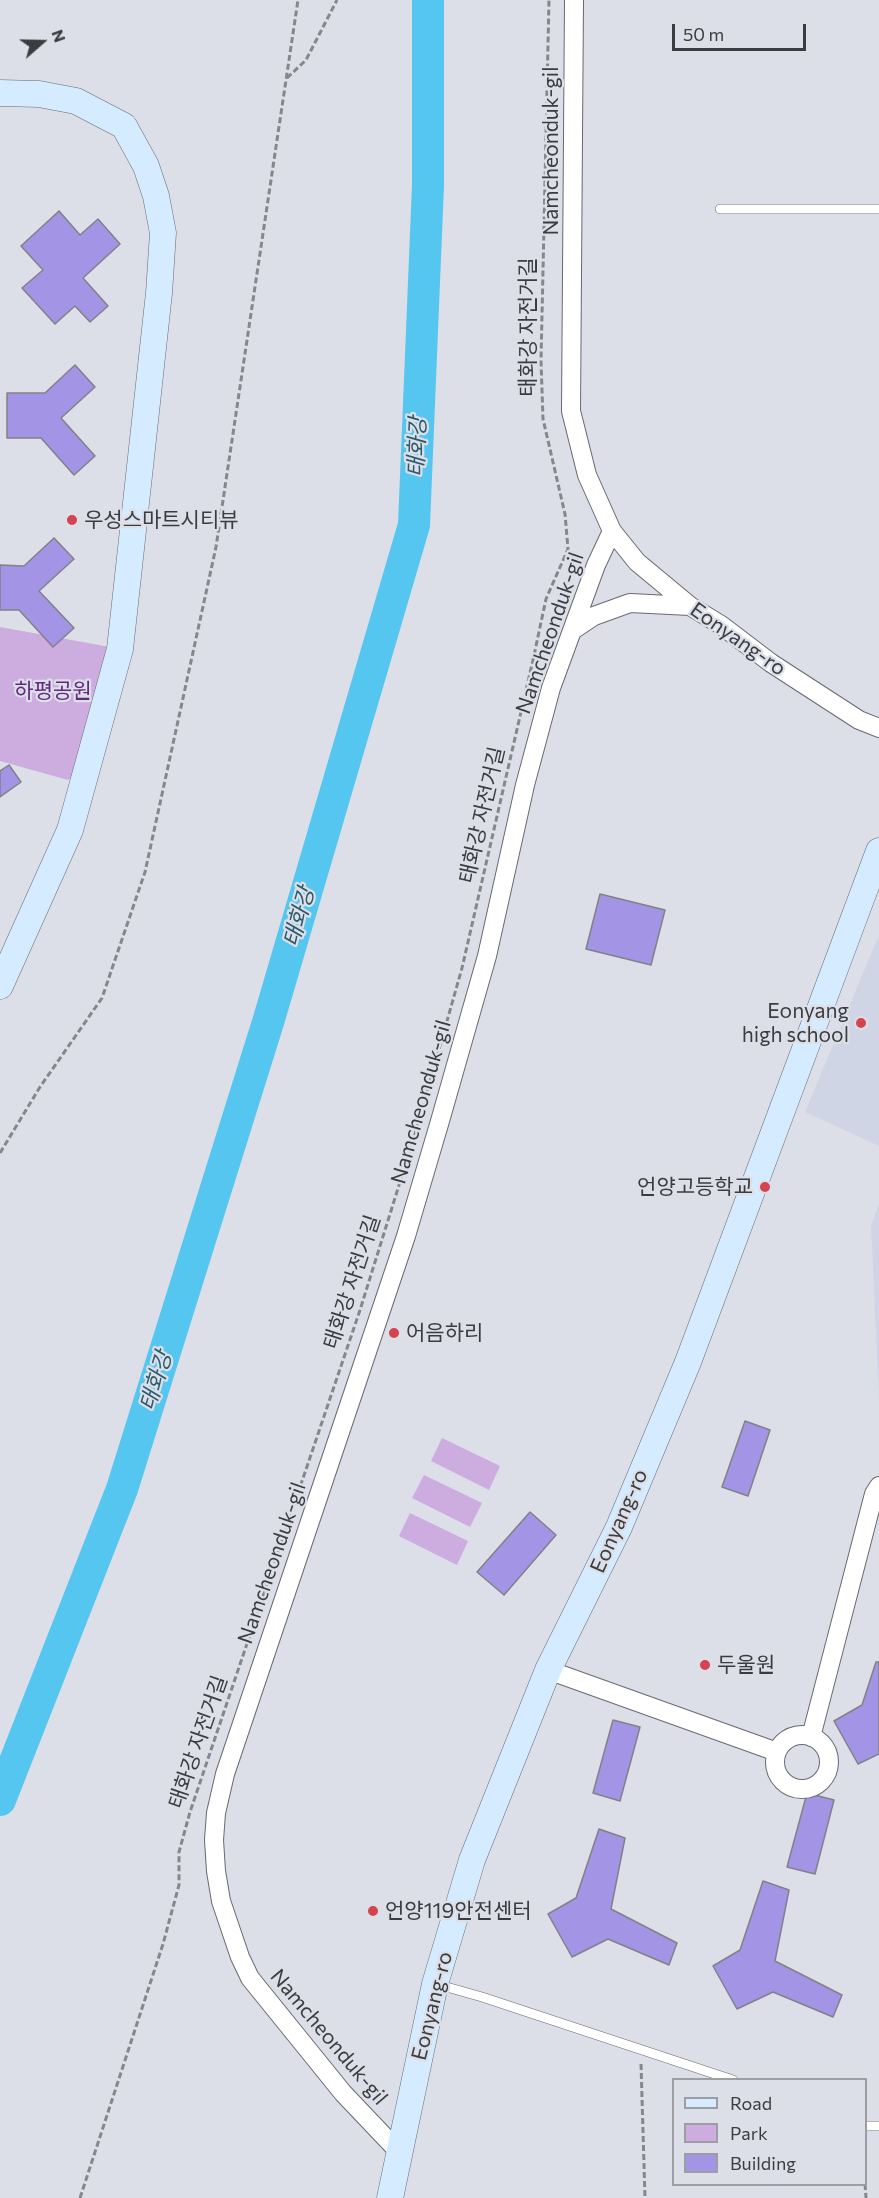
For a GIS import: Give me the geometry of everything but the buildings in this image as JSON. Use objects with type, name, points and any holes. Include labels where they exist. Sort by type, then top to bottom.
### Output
[{"type":"main road","points":[[0,93],[39,94],[76,101],[124,126],[146,166],[156,196],[163,233],[159,293],[120,649],[70,830],[0,986]]},
{"type":"main road","name":"Eonyang-ro","points":[[390,2198],[435,1984],[472,1860],[548,1670],[619,1527],[688,1362],[879,851]]},
{"type":"street","name":"Namcheonduk-gil","points":[[399,2152],[343,2093],[250,1977],[240,1957],[221,1901],[214,1840],[216,1813],[229,1763],[406,1236],[487,956],[525,785],[548,699],[596,565],[612,531],[587,475],[571,411],[574,0]]},
{"type":"street","name":"Eonyang-ro","points":[[612,531],[637,562],[690,606],[721,625],[771,663],[859,720],[879,728]]},
{"type":"street","points":[[573,630],[594,616],[630,603],[690,606]]},
{"type":"street","points":[[811,1737],[874,1494],[879,1486]]},
{"type":"street","points":[[548,1670],[777,1752]]},
{"type":"street","points":[[797,1735],[811,1737],[822,1744],[827,1751],[829,1760],[825,1778],[811,1788],[794,1788],[786,1784],[776,1770],[777,1752],[781,1744],[797,1735]]},
{"type":"lane","points":[[720,209],[879,209]]},
{"type":"lane","points":[[435,1984],[482,1997],[731,2078]]},
{"type":"path","points":[[0,1153],[40,1087],[102,998],[145,873],[216,547],[298,0]]},
{"type":"path","points":[[286,80],[306,60],[337,0]]},
{"type":"path","name":"태화강 자전거길","points":[[80,2198],[163,1944],[179,1885],[179,1852],[190,1812],[360,1310],[415,1134],[462,968],[546,599],[568,549],[565,514],[543,419],[542,350],[549,0]]},
{"type":"path","points":[[641,2050],[645,2198]]},
{"type":"shaded area","name":"Eonyang high school","points":[[879,935],[879,1146],[805,1112]]},
{"type":"shaded area","points":[[879,1204],[879,1399],[871,1225]]},
{"type":"green space","name":"하평공원","points":[[0,627],[110,647],[88,764],[68,780],[0,761]]},
{"type":"green space","points":[[442,1438],[500,1466],[489,1490],[431,1461]]},
{"type":"green space","points":[[424,1475],[482,1503],[470,1527],[412,1498]]},
{"type":"green space","points":[[410,1513],[468,1541],[457,1565],[399,1536]]},
{"type":"waterway","name":"태화강","points":[[0,1800],[122,1489],[269,1019],[414,525],[428,185],[428,0]]},
{"type":"place","name":"우성스마트시티뷰","points":[[72,520]]},
{"type":"place","name":"Eonyang high school","points":[[861,1023]]},
{"type":"place","name":"언양고등학교","points":[[765,1187]]},
{"type":"place","name":"어음하리","points":[[394,1333]]},
{"type":"place","name":"두울원","points":[[705,1665]]},
{"type":"place","name":"언양119안전센터","points":[[373,1911]]}]
